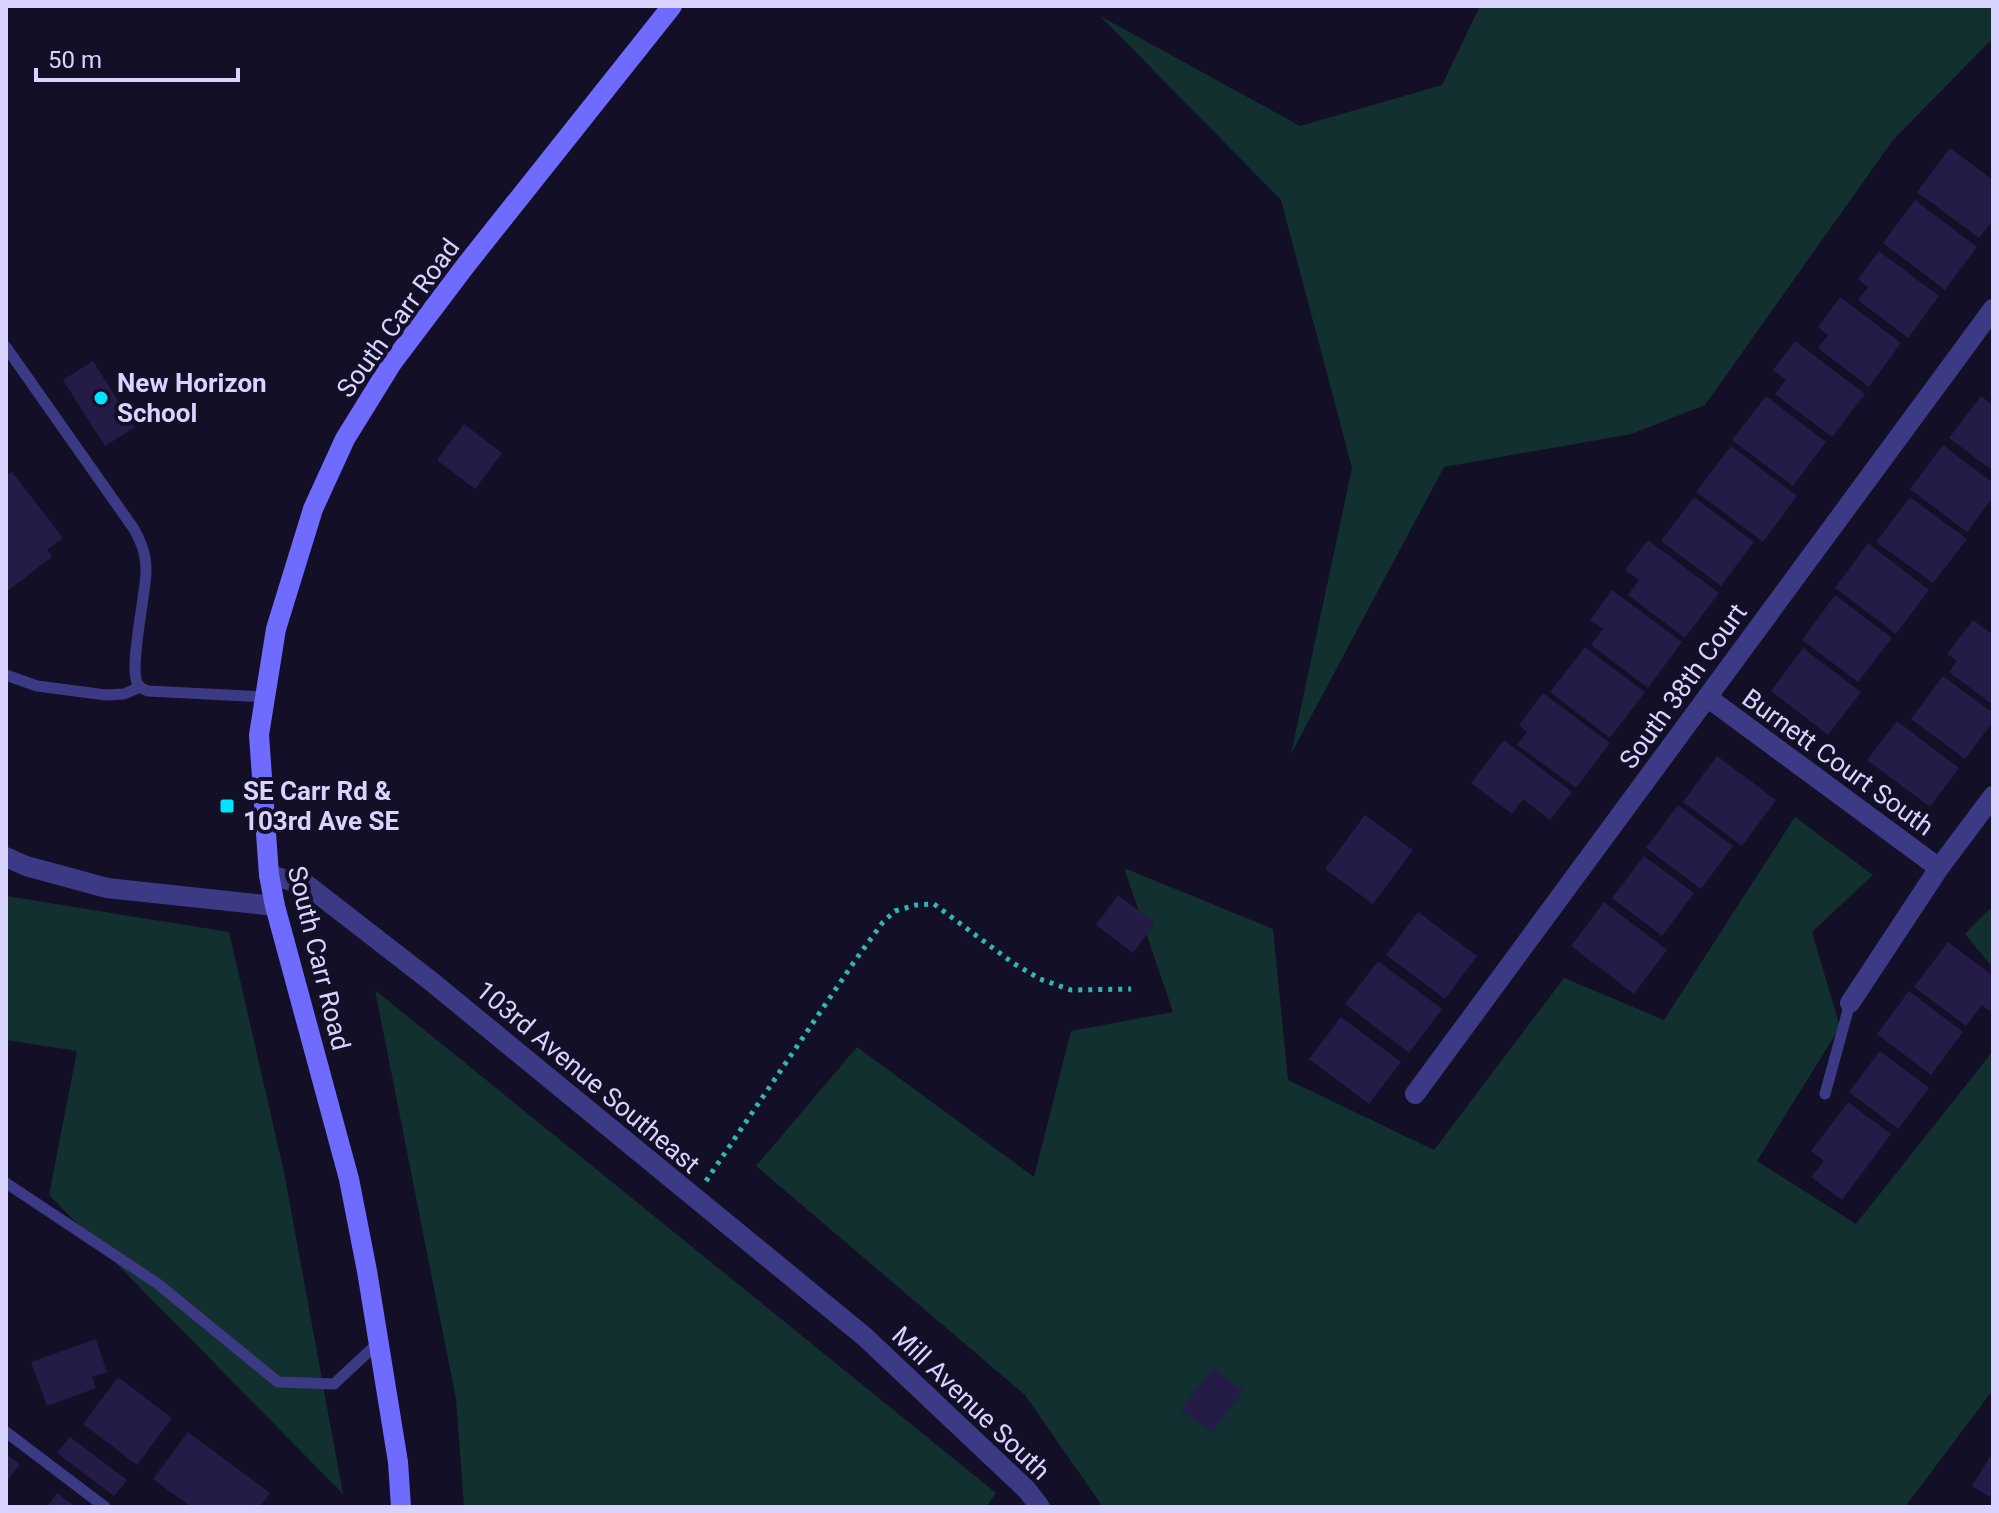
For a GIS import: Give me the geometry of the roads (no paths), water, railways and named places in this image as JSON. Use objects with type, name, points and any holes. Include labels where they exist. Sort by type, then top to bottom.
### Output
[{"type":"main road","name":"South Carr Road","points":[[401,1507],[398,1462],[379,1342],[349,1179],[269,875],[259,735],[276,629],[313,509],[345,439],[392,363],[456,277],[672,6]]},
{"type":"street","name":"South 38th Court","points":[[1415,1094],[1993,309]]},
{"type":"street","name":"Burnett Court South","points":[[1707,697],[1939,868]]},
{"type":"street","points":[[1850,1003],[1939,868],[1993,796]]},
{"type":"street","points":[[6,857],[26,866],[107,888],[275,906]]},
{"type":"street","name":"103rd Avenue Southeast","points":[[269,875],[307,885],[432,982],[865,1337]]},
{"type":"street","name":"Mill Avenue South","points":[[865,1337],[1027,1490],[1040,1507]]},
{"type":"lane","points":[[6,347],[144,547],[146,572],[135,665],[136,682],[148,691],[265,697]]},
{"type":"lane","points":[[6,675],[37,686],[106,695],[124,694],[140,687]]},
{"type":"lane","points":[[1825,1094],[1850,1003]]},
{"type":"lane","points":[[6,1183],[158,1284],[278,1382],[334,1384],[379,1342]]},
{"type":"lane","points":[[6,1432],[105,1507]]},
{"type":"place","name":"New Horizon School","points":[[101,398]]},
{"type":"place","name":"SE Carr Rd & 103rd Ave SE","points":[[227,806]]}]
